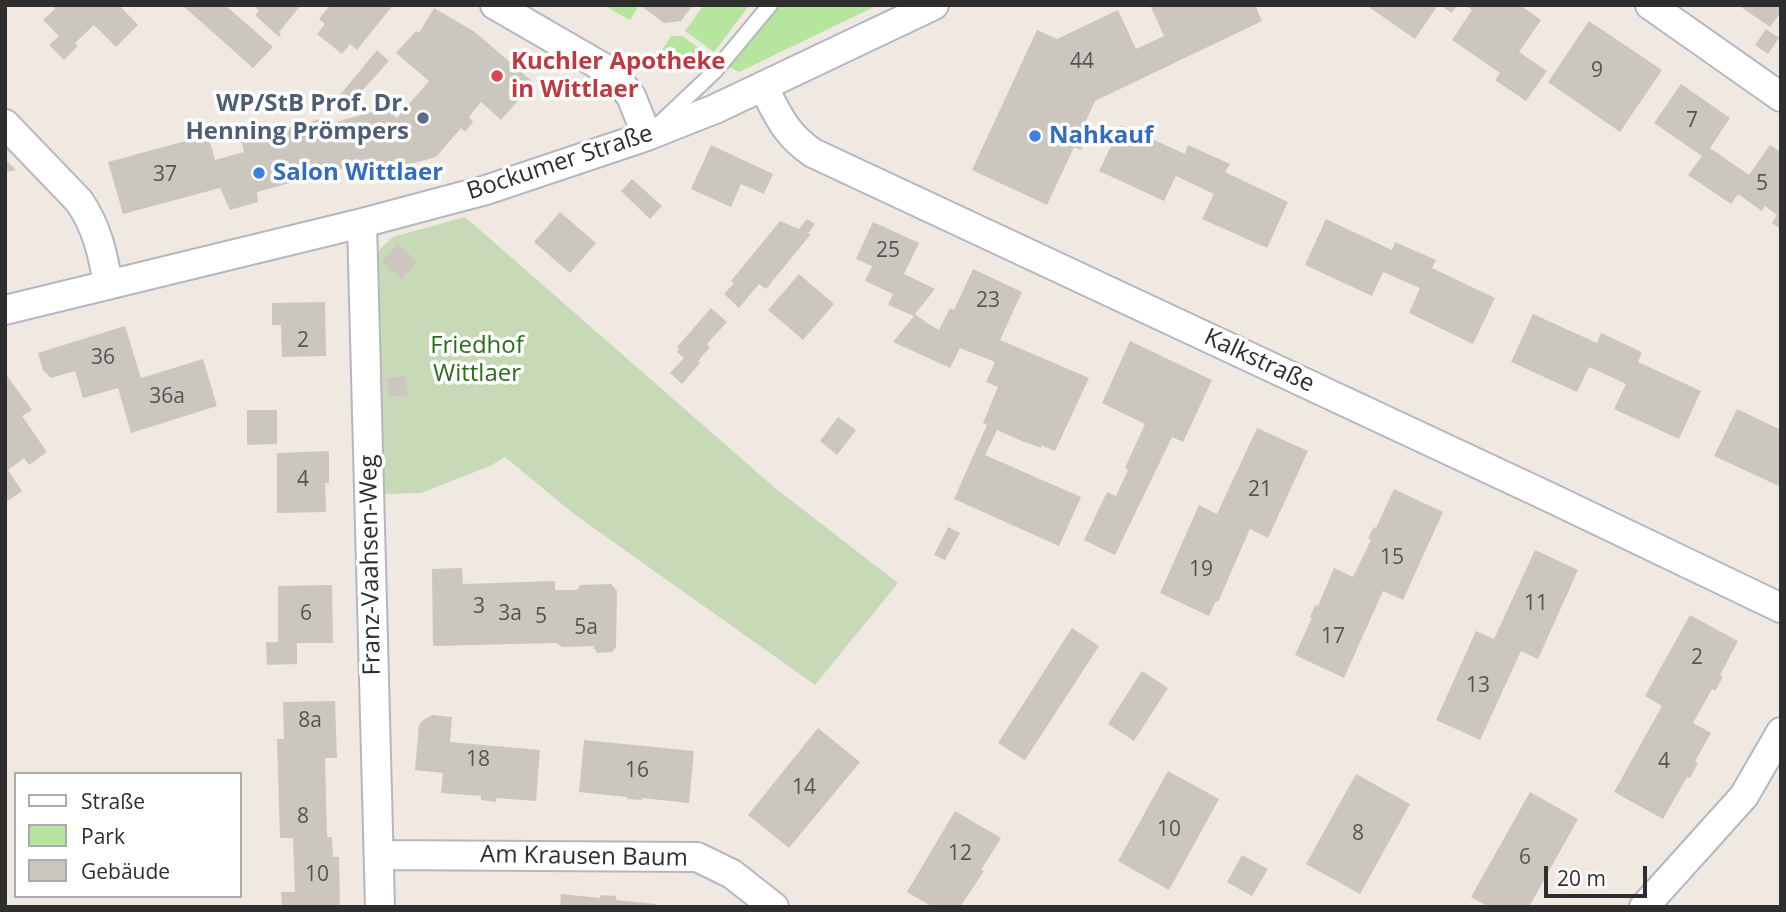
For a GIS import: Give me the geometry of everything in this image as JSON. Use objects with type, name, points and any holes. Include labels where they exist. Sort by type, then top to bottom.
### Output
[{"type":"street","points":[[495,5],[611,72],[631,96],[646,136]]},
{"type":"street","name":"Bockumer Straße","points":[[5,310],[486,190],[646,136],[715,109],[934,5]]},
{"type":"street","points":[[1650,5],[1781,97]]},
{"type":"street","name":"Kalkstraße","points":[[763,86],[785,129],[796,142],[813,153],[1781,608]]},
{"type":"street","points":[[5,124],[87,212],[96,231],[108,285]]},
{"type":"street","name":"Franz-Vaahsen-Weg","points":[[362,223],[380,907]]},
{"type":"street","points":[[1644,907],[1733,811],[1781,732]]},
{"type":"street","name":"Am Krausen Baum","points":[[379,855],[697,856],[732,874],[774,907]]},
{"type":"lane","points":[[646,136],[715,71],[770,5]]},
{"type":"green space","points":[[603,5],[636,5],[638,7],[630,20]]},
{"type":"green space","points":[[704,5],[749,6],[714,52],[685,31]]},
{"type":"green space","points":[[773,5],[878,5],[739,72],[726,65]]},
{"type":"green space","points":[[671,36],[682,36],[710,56],[703,66],[695,71],[673,68],[675,59],[661,52]]},
{"type":"green space","name":"Friedhof Wittlaer","points":[[465,217],[775,488],[898,583],[815,685],[574,514],[505,457],[490,466],[421,493],[382,494],[374,267],[379,250],[393,237]]},
{"type":"building","points":[[51,5],[119,5],[138,25],[116,47],[94,25],[75,43],[78,46],[64,60],[49,45],[59,36],[43,20],[55,9]]},
{"type":"building","points":[[182,5],[225,5],[273,47],[253,68]]},
{"type":"building","points":[[253,5],[301,5],[279,32],[279,37],[255,15],[259,11]]},
{"type":"building","points":[[330,5],[393,5],[357,50],[350,44],[342,54],[317,34],[325,24],[319,19]]},
{"type":"building","points":[[640,5],[693,5],[681,21],[664,23]]},
{"type":"building","points":[[1150,5],[1255,5],[1262,21],[1095,101],[1085,123],[1092,127],[1081,150],[1074,147],[1047,205],[972,170],[1037,30],[1057,39],[1118,10],[1136,49],[1164,36]]},
{"type":"building","points":[[1366,5],[1438,5],[1415,39]]},
{"type":"building","points":[[1440,5],[1457,5],[1452,13]]},
{"type":"building","points":[[1465,5],[1520,5],[1541,20],[1519,52],[1547,71],[1526,101],[1495,80],[1500,73],[1452,40],[1472,10]]},
{"type":"building","points":[[1738,5],[1781,5],[1781,12],[1770,27]]},
{"type":"building","points":[[434,8],[475,32],[534,83],[501,120],[481,102],[469,117],[473,122],[465,132],[461,128],[436,157],[358,178],[355,165],[257,192],[258,202],[230,210],[220,188],[123,214],[108,162],[208,135],[215,160],[244,152],[241,140],[328,117],[329,124],[386,108],[397,118],[429,81],[396,53],[416,31],[419,33]]},
{"type":"building","points":[[1589,21],[1662,70],[1620,132],[1548,82]]},
{"type":"building","points":[[1766,29],[1779,38],[1768,54],[1755,45]]},
{"type":"building","points":[[377,50],[389,61],[350,104],[340,95]]},
{"type":"building","points":[[1681,84],[1730,118],[1710,148],[1749,175],[1770,145],[1781,152],[1781,229],[1772,223],[1777,215],[1765,206],[1762,211],[1738,194],[1731,204],[1688,175],[1702,156],[1654,123]]},
{"type":"building","points":[[1121,125],[1185,154],[1188,145],[1230,164],[1225,172],[1288,202],[1267,248],[1202,219],[1214,194],[1176,176],[1164,201],[1099,171]]},
{"type":"building","points":[[711,145],[773,174],[764,194],[741,184],[731,207],[691,189]]},
{"type":"building","points":[[5,159],[16,170],[5,172]]},
{"type":"building","points":[[632,179],[662,206],[650,219],[621,191]]},
{"type":"building","points":[[560,212],[596,243],[570,273],[534,242]]},
{"type":"building","points":[[807,219],[815,224],[808,234],[811,234],[766,289],[759,284],[739,308],[724,294],[734,283],[731,281],[780,221],[799,229]]},
{"type":"building","points":[[1326,219],[1392,250],[1395,242],[1436,260],[1432,268],[1495,298],[1473,344],[1409,313],[1420,288],[1383,272],[1372,296],[1305,265]]},
{"type":"building","points":[[873,222],[919,243],[904,274],[935,289],[915,314],[927,323],[939,330],[950,308],[954,310],[973,269],[1022,292],[1000,340],[1089,378],[1055,451],[997,430],[985,455],[1081,497],[1059,546],[954,499],[987,425],[983,423],[998,387],[986,382],[995,362],[960,348],[950,368],[893,342],[914,316],[888,305],[893,294],[865,281],[872,266],[856,259]]},
{"type":"building","points":[[397,244],[417,261],[402,279],[382,262]]},
{"type":"building","points":[[799,274],[834,304],[803,340],[768,310]]},
{"type":"building","points":[[325,302],[326,356],[282,357],[281,325],[272,325],[272,303]]},
{"type":"building","points":[[711,308],[727,322],[707,344],[710,347],[698,361],[700,363],[682,384],[670,373],[684,358],[677,352],[677,347]]},
{"type":"building","points":[[1533,314],[1597,343],[1601,333],[1642,352],[1638,362],[1701,391],[1679,439],[1614,409],[1626,384],[1607,375],[1589,367],[1577,392],[1511,362]]},
{"type":"building","points":[[125,326],[141,378],[203,359],[217,406],[131,433],[118,388],[83,398],[75,371],[51,378],[43,370],[38,353]]},
{"type":"building","points":[[1130,341],[1212,380],[1183,442],[1172,437],[1115,555],[1084,540],[1107,492],[1116,496],[1128,470],[1125,468],[1145,424],[1102,403]]},
{"type":"building","points":[[5,373],[32,410],[22,416],[47,452],[29,465],[24,458],[8,470],[22,491],[5,503]]},
{"type":"building","points":[[406,376],[407,395],[389,397],[387,378]]},
{"type":"building","points":[[1737,409],[1781,430],[1781,487],[1714,456]]},
{"type":"building","points":[[247,410],[277,410],[277,444],[247,445]]},
{"type":"building","points":[[838,417],[856,430],[837,455],[820,441]]},
{"type":"building","points":[[1257,428],[1308,451],[1268,538],[1250,529],[1218,602],[1216,601],[1209,616],[1160,593],[1199,505],[1217,514]]},
{"type":"building","points":[[329,451],[329,483],[325,483],[326,512],[277,513],[277,453]]},
{"type":"building","points":[[1394,489],[1443,512],[1403,600],[1383,591],[1344,678],[1295,655],[1315,605],[1318,606],[1334,568],[1353,577],[1371,540],[1368,538],[1374,527],[1376,528]]},
{"type":"building","points":[[948,527],[960,533],[945,560],[934,555]]},
{"type":"building","points":[[1535,550],[1578,570],[1538,659],[1521,651],[1480,740],[1436,720],[1476,631],[1494,639]]},
{"type":"building","points":[[462,568],[463,584],[555,581],[555,590],[577,590],[580,585],[611,584],[617,591],[616,647],[612,652],[597,653],[593,646],[562,647],[557,643],[433,646],[432,569]]},
{"type":"building","points":[[332,585],[333,643],[297,643],[297,664],[267,665],[266,642],[278,642],[278,586]]},
{"type":"building","points":[[1690,615],[1738,641],[1720,675],[1723,677],[1715,691],[1712,689],[1693,723],[1711,733],[1695,761],[1698,763],[1690,778],[1687,777],[1663,819],[1614,792],[1662,706],[1645,696]]},
{"type":"building","points":[[1072,628],[1099,646],[1025,760],[998,743]]},
{"type":"building","points":[[1142,671],[1168,688],[1134,741],[1108,724]]},
{"type":"building","points":[[335,701],[337,758],[325,758],[327,837],[332,837],[333,857],[339,857],[340,907],[282,907],[281,892],[295,892],[293,838],[280,838],[277,739],[284,739],[283,702]]},
{"type":"building","points":[[432,715],[452,717],[450,742],[540,750],[536,801],[496,798],[496,802],[481,800],[481,796],[441,793],[443,773],[415,770],[419,725]]},
{"type":"building","points":[[818,728],[860,762],[789,848],[748,815]]},
{"type":"building","points":[[584,740],[694,751],[689,803],[627,799],[579,792]]},
{"type":"building","points":[[1168,771],[1219,799],[1169,890],[1118,861]]},
{"type":"building","points":[[1356,774],[1410,804],[1360,894],[1306,864]]},
{"type":"building","points":[[1530,792],[1578,819],[1529,907],[1489,907],[1471,897]]},
{"type":"building","points":[[955,811],[1001,838],[981,870],[984,871],[960,907],[933,907],[907,892]]},
{"type":"building","points":[[1242,855],[1268,869],[1252,896],[1227,882]]},
{"type":"building","points":[[561,894],[600,898],[601,895],[616,896],[616,900],[656,904],[656,907],[560,907]]},
{"type":"place","name":"Kuchler Apotheke in Wittlaer","points":[[497,76]]},
{"type":"place","name":"WP/StB Prof. Dr. Henning Prömpers","points":[[423,118]]},
{"type":"place","name":"Nahkauf","points":[[1035,136]]},
{"type":"place","name":"Salon Wittlaer","points":[[259,173]]}]
